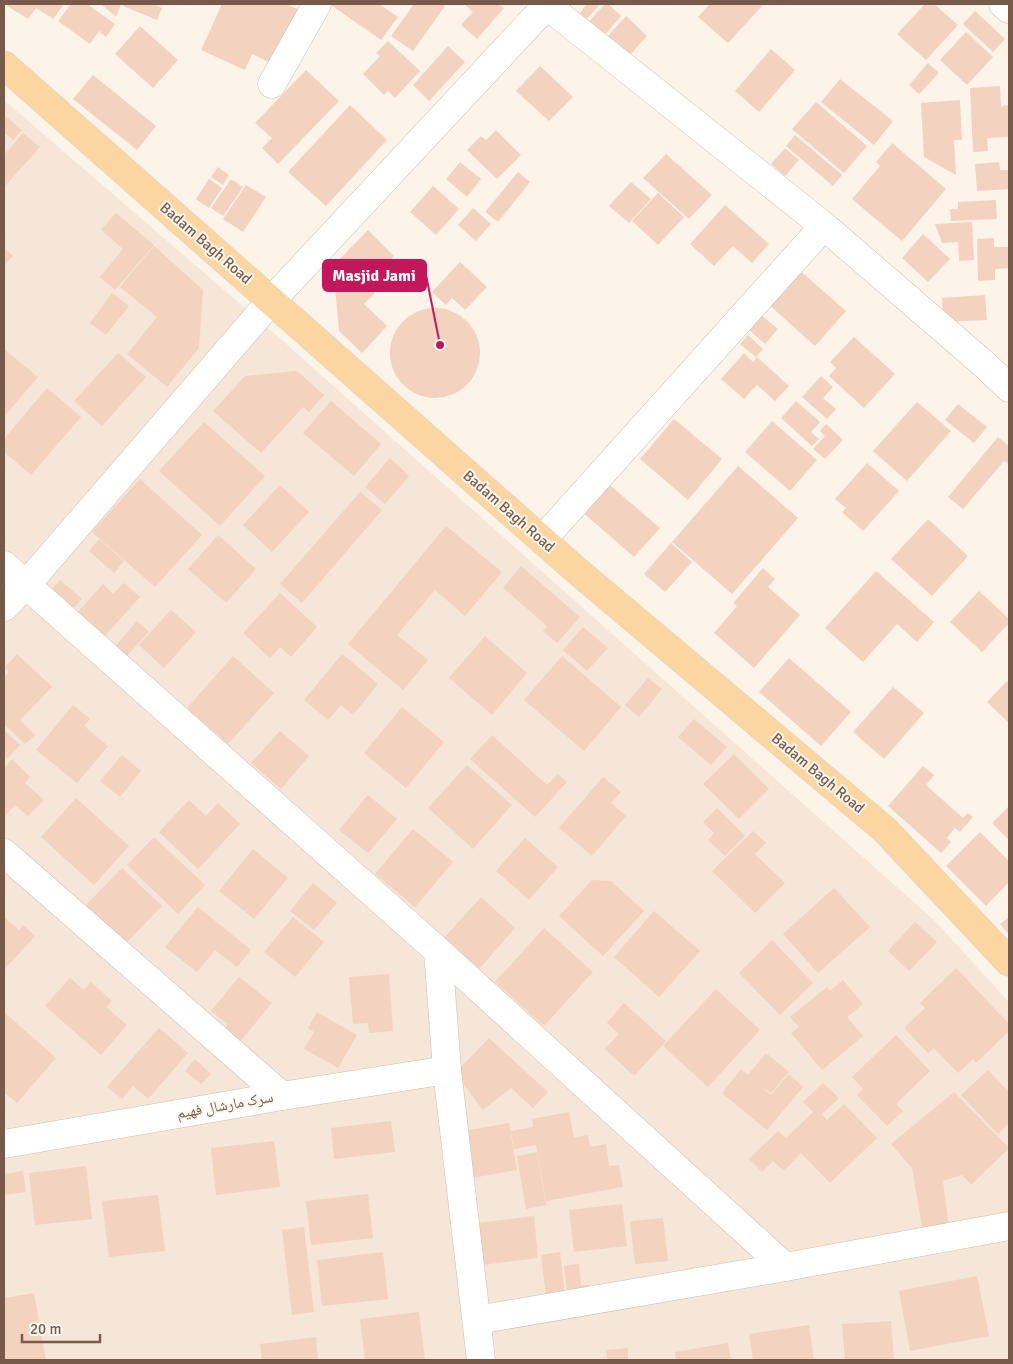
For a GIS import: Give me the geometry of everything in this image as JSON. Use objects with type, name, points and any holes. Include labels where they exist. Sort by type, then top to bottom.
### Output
[{"type":"main road","name":"Badam Bagh Road","points":[[4,65],[542,540],[885,830],[1009,962]]},
{"type":"street","points":[[272,84],[317,4]]},
{"type":"street","points":[[4,607],[26,585],[271,301],[547,4],[997,363],[1009,388]]},
{"type":"street","points":[[1003,4],[1009,9]]},
{"type":"street","points":[[542,540],[824,226]]},
{"type":"street","points":[[4,566],[438,951],[785,1267]]},
{"type":"street","points":[[4,853],[282,1096]]},
{"type":"street","points":[[438,951],[447,1070],[481,1360]]},
{"type":"street","name":"سرک مارشال فهیم","points":[[9,1137],[447,1070]]},
{"type":"street","points":[[477,1320],[1009,1226]]},
{"type":"shaded area","points":[[4,100],[275,334],[935,921],[1009,1002],[1009,1360],[4,1360]]},
{"type":"building","points":[[4,4],[64,4],[53,19],[36,8],[28,19]]},
{"type":"building","points":[[71,4],[87,4],[115,24],[106,37],[99,31],[90,44],[58,21]]},
{"type":"building","points":[[101,4],[121,4],[116,17]]},
{"type":"building","points":[[124,4],[152,4],[162,8],[157,20],[123,6]]},
{"type":"building","points":[[222,4],[285,4],[300,10],[275,65],[252,54],[245,70],[201,50]]},
{"type":"building","points":[[332,4],[379,4],[398,17],[381,40]]},
{"type":"building","points":[[414,4],[442,4],[445,6],[413,51],[391,36]]},
{"type":"building","points":[[464,4],[499,4],[504,8],[477,39],[461,25],[473,12]]},
{"type":"building","points":[[587,4],[600,4],[587,19],[580,13]]},
{"type":"building","points":[[605,4],[608,4],[621,16],[602,38],[586,25]]},
{"type":"building","points":[[710,4],[763,5],[728,43],[698,17]]},
{"type":"building","points":[[925,4],[934,4],[958,25],[926,60],[897,34]]},
{"type":"building","points":[[975,11],[1005,39],[993,52],[963,24]]},
{"type":"building","points":[[626,16],[647,36],[629,56],[608,36]]},
{"type":"building","points":[[140,26],[178,60],[153,88],[115,54]]},
{"type":"building","points":[[966,32],[993,57],[967,85],[940,60]]},
{"type":"building","points":[[388,41],[420,71],[395,98],[388,91],[384,95],[363,74],[380,56],[376,53]]},
{"type":"building","points":[[448,46],[465,62],[429,101],[413,85]]},
{"type":"building","points":[[771,49],[795,70],[759,112],[735,91]]},
{"type":"building","points":[[928,63],[939,73],[919,94],[909,85]]},
{"type":"building","points":[[540,66],[573,97],[549,121],[516,91]]},
{"type":"building","points":[[306,70],[339,101],[278,164],[262,148],[272,138],[255,123]]},
{"type":"building","points":[[93,75],[156,126],[137,150],[73,99]]},
{"type":"building","points":[[840,79],[893,121],[874,145],[821,102]]},
{"type":"building","points":[[1000,86],[1001,106],[1009,105],[1009,137],[987,138],[988,151],[973,152],[970,88]]},
{"type":"building","points":[[960,100],[962,140],[954,140],[956,175],[924,157],[921,103]]},
{"type":"building","points":[[816,102],[867,146],[844,173],[792,129]]},
{"type":"building","points":[[350,105],[387,140],[326,206],[288,172]]},
{"type":"building","points":[[4,115],[22,130],[13,140],[4,132]]},
{"type":"building","points":[[496,130],[521,155],[497,179],[467,150],[481,136],[486,140]]},
{"type":"building","points":[[23,133],[40,147],[4,187],[4,155]]},
{"type":"building","points":[[795,135],[842,175],[833,186],[786,146]]},
{"type":"building","points":[[892,143],[946,189],[902,241],[852,199],[880,166],[876,162]]},
{"type":"building","points":[[785,148],[799,160],[785,176],[771,164]]},
{"type":"building","points":[[666,154],[712,195],[689,219],[643,178]]},
{"type":"building","points":[[460,162],[481,179],[467,197],[446,179]]},
{"type":"building","points":[[999,162],[1000,170],[1009,170],[1009,189],[977,191],[975,164]]},
{"type":"building","points":[[218,167],[229,175],[223,185],[211,177]]},
{"type":"building","points":[[518,172],[530,182],[498,222],[485,212]]},
{"type":"building","points":[[209,179],[222,188],[209,208],[196,199]]},
{"type":"building","points":[[231,179],[243,187],[223,216],[211,208]]},
{"type":"building","points":[[631,182],[651,199],[629,223],[609,206]]},
{"type":"building","points":[[246,185],[266,197],[243,232],[223,219]]},
{"type":"building","points":[[433,186],[459,209],[436,235],[410,212]]},
{"type":"building","points":[[658,193],[684,217],[658,245],[632,221]]},
{"type":"building","points":[[996,200],[997,219],[951,221],[950,209],[958,209],[958,202]]},
{"type":"building","points":[[725,205],[769,244],[752,263],[733,246],[714,266],[690,244]]},
{"type":"building","points":[[473,208],[491,224],[476,241],[458,225]]},
{"type":"building","points":[[116,213],[154,245],[115,290],[100,277],[123,249],[101,230]]},
{"type":"building","points":[[972,222],[974,260],[959,261],[958,242],[942,243],[935,224]]},
{"type":"building","points":[[368,230],[394,256],[367,284],[375,293],[364,304],[387,326],[362,353],[339,331],[333,266]]},
{"type":"building","points":[[923,234],[950,259],[928,282],[902,258]]},
{"type":"building","points":[[994,238],[994,247],[1009,247],[1009,268],[995,269],[995,280],[978,281],[977,239]]},
{"type":"building","points":[[154,246],[203,290],[199,348],[167,387],[127,354],[157,317],[120,287]]},
{"type":"building","points":[[4,248],[13,256],[4,266]]},
{"type":"building","points":[[460,262],[487,287],[465,310],[452,298],[446,305],[432,292]]},
{"type":"building","points":[[798,269],[846,311],[815,346],[767,303]]},
{"type":"building","points":[[112,293],[129,306],[106,335],[90,323]]},
{"type":"building","points":[[985,295],[987,320],[943,322],[942,298]]},
{"type":"building","points":[[435,308],[452,311],[467,321],[477,336],[480,353],[477,370],[467,385],[452,395],[435,398],[418,395],[403,385],[393,370],[390,353],[393,336],[403,321],[418,311]]},
{"type":"building","points":[[761,315],[778,329],[765,344],[749,330]]},
{"type":"building","points":[[748,335],[763,349],[756,357],[740,344]]},
{"type":"building","points":[[854,337],[895,374],[864,408],[829,376],[836,368],[830,362]]},
{"type":"building","points":[[4,349],[38,377],[4,417]]},
{"type":"building","points":[[118,353],[146,377],[102,426],[74,401]]},
{"type":"building","points":[[744,353],[753,362],[757,357],[789,386],[775,401],[757,385],[744,399],[721,379]]},
{"type":"building","points":[[297,371],[324,395],[309,412],[303,407],[261,453],[213,411],[245,376]]},
{"type":"building","points":[[821,376],[833,387],[823,398],[836,409],[827,419],[802,397]]},
{"type":"building","points":[[47,388],[81,417],[31,475],[4,452],[4,439]]},
{"type":"building","points":[[331,401],[381,444],[354,476],[303,433]]},
{"type":"building","points":[[796,401],[820,422],[811,432],[819,439],[812,446],[781,418]]},
{"type":"building","points":[[917,402],[951,431],[907,481],[873,451]]},
{"type":"building","points":[[958,404],[987,427],[974,443],[945,420]]},
{"type":"building","points":[[674,419],[722,459],[688,500],[640,459]]},
{"type":"building","points":[[772,421],[817,460],[790,491],[745,452]]},
{"type":"building","points":[[204,422],[265,476],[220,526],[159,471]]},
{"type":"building","points":[[826,424],[843,440],[825,459],[813,449],[825,436],[820,431]]},
{"type":"building","points":[[998,437],[1009,446],[1009,465],[1004,461],[963,509],[948,497]]},
{"type":"building","points":[[390,458],[409,476],[385,504],[365,487]]},
{"type":"building","points":[[867,463],[899,491],[863,531],[842,512],[846,508],[835,499]]},
{"type":"building","points":[[738,466],[798,518],[732,594],[672,542]]},
{"type":"building","points":[[140,479],[202,535],[155,587],[92,532]]},
{"type":"building","points":[[605,481],[660,528],[634,557],[580,510]]},
{"type":"building","points":[[280,485],[309,512],[272,552],[243,525]]},
{"type":"building","points":[[360,492],[382,510],[302,603],[280,584]]},
{"type":"building","points":[[928,519],[968,556],[932,596],[891,559]]},
{"type":"building","points":[[446,526],[502,572],[465,616],[435,590],[397,635],[428,660],[403,690],[348,644]]},
{"type":"building","points":[[218,535],[256,569],[226,603],[188,569]]},
{"type":"building","points":[[99,539],[124,561],[114,573],[89,551]]},
{"type":"building","points":[[671,543],[692,562],[665,592],[644,574]]},
{"type":"building","points":[[521,566],[580,617],[557,643],[543,631],[547,626],[503,588]]},
{"type":"building","points":[[763,568],[775,579],[768,587],[800,615],[754,668],[714,633],[737,606],[733,603]]},
{"type":"building","points":[[876,571],[934,622],[917,642],[897,624],[863,662],[825,628]]},
{"type":"building","points":[[60,580],[82,599],[66,616],[45,597]]},
{"type":"building","points":[[124,583],[140,597],[103,638],[76,614],[103,584],[113,594]]},
{"type":"building","points":[[979,591],[1009,619],[1009,623],[982,652],[950,622]]},
{"type":"building","points":[[280,593],[317,627],[291,657],[280,647],[270,658],[243,633]]},
{"type":"building","points":[[171,610],[196,632],[164,668],[139,645]]},
{"type":"building","points":[[137,621],[149,632],[122,661],[111,651]]},
{"type":"building","points":[[583,627],[608,648],[587,671],[563,650]]},
{"type":"building","points":[[485,636],[527,673],[492,715],[449,678]]},
{"type":"building","points":[[17,654],[52,687],[20,720],[35,735],[25,744],[4,724],[4,677],[9,672],[4,668]]},
{"type":"building","points":[[342,654],[378,684],[353,715],[341,705],[328,720],[304,700]]},
{"type":"building","points":[[233,656],[274,693],[228,744],[187,708]]},
{"type":"building","points":[[562,656],[621,707],[584,751],[524,700]]},
{"type":"building","points":[[789,658],[851,712],[821,746],[759,692]]},
{"type":"building","points":[[648,678],[662,689],[639,717],[625,705]]},
{"type":"building","points":[[1007,681],[1009,683],[1009,723],[987,702]]},
{"type":"building","points":[[893,687],[924,713],[884,759],[853,732]]},
{"type":"building","points":[[73,705],[90,719],[84,726],[108,746],[77,783],[36,750]]},
{"type":"building","points":[[402,707],[444,742],[406,788],[364,753]]},
{"type":"building","points":[[694,719],[727,747],[711,765],[678,737]]},
{"type":"building","points":[[4,730],[20,745],[7,759],[4,755]]},
{"type":"building","points":[[280,731],[309,756],[281,789],[251,763]]},
{"type":"building","points":[[492,735],[547,785],[558,774],[567,782],[535,817],[470,759]]},
{"type":"building","points":[[734,754],[769,789],[739,819],[703,784]]},
{"type":"building","points":[[122,755],[141,771],[120,797],[100,781]]},
{"type":"building","points":[[12,759],[30,777],[25,783],[44,800],[28,816],[15,805],[4,817],[4,768]]},
{"type":"building","points":[[467,765],[512,805],[473,849],[428,808]]},
{"type":"building","points":[[923,766],[934,775],[926,785],[963,818],[968,813],[973,817],[960,832],[955,828],[947,838],[951,842],[941,853],[888,806]]},
{"type":"building","points":[[603,777],[621,792],[611,803],[626,816],[592,856],[559,828]]},
{"type":"building","points":[[368,795],[397,819],[368,853],[339,830]]},
{"type":"building","points":[[76,798],[129,846],[94,885],[41,837]]},
{"type":"building","points":[[189,800],[206,816],[218,803],[240,824],[198,869],[159,832]]},
{"type":"building","points":[[1009,806],[1009,840],[992,823]]},
{"type":"building","points":[[717,808],[745,836],[725,856],[708,840],[714,833],[703,822]]},
{"type":"building","points":[[413,829],[453,862],[415,907],[375,874]]},
{"type":"building","points":[[753,831],[766,843],[755,854],[785,883],[755,913],[712,871]]},
{"type":"building","points":[[980,832],[1009,861],[1009,882],[986,906],[946,866]]},
{"type":"building","points":[[154,837],[205,885],[178,914],[127,865]]},
{"type":"building","points":[[525,838],[558,867],[529,900],[496,871]]},
{"type":"building","points":[[253,849],[288,878],[254,919],[219,891]]},
{"type":"building","points":[[122,868],[162,906],[125,944],[85,906]]},
{"type":"building","points":[[592,880],[611,881],[644,911],[603,956],[559,916]]},
{"type":"building","points":[[313,883],[337,903],[314,930],[290,911]]},
{"type":"building","points":[[834,888],[870,927],[818,973],[783,934]]},
{"type":"building","points":[[481,897],[515,928],[479,969],[444,938]]},
{"type":"building","points":[[198,907],[251,950],[237,967],[215,950],[197,972],[165,947]]},
{"type":"building","points":[[654,911],[700,951],[659,997],[614,957]]},
{"type":"building","points":[[4,917],[19,930],[23,925],[35,936],[4,970]]},
{"type":"building","points":[[293,917],[324,942],[295,977],[264,952]]},
{"type":"building","points":[[1009,917],[1009,935],[1000,924]]},
{"type":"building","points":[[915,922],[937,942],[909,971],[888,951]]},
{"type":"building","points":[[544,928],[593,972],[544,1026],[495,982]]},
{"type":"building","points":[[772,940],[813,983],[780,1015],[739,973]]},
{"type":"building","points":[[956,968],[1009,1024],[1009,1031],[976,1063],[973,1059],[958,1073],[934,1048],[928,1053],[904,1028],[925,1008],[920,1003]]},
{"type":"building","points":[[389,974],[393,1031],[369,1033],[368,1023],[353,1024],[349,977]]},
{"type":"building","points":[[239,977],[272,1003],[238,1044],[222,1032],[228,1024],[211,1011]]},
{"type":"building","points":[[70,978],[84,990],[91,982],[112,1001],[106,1007],[127,1025],[101,1055],[45,1006]]},
{"type":"building","points":[[843,980],[863,1004],[847,1017],[863,1036],[822,1070],[791,1033],[799,1027],[790,1017],[827,987],[830,991]]},
{"type":"building","points":[[716,989],[760,1030],[708,1087],[663,1046]]},
{"type":"building","points":[[624,1003],[666,1041],[634,1076],[605,1049],[619,1034],[607,1023]]},
{"type":"building","points":[[4,1012],[56,1058],[17,1103],[4,1092]]},
{"type":"building","points":[[317,1012],[357,1035],[338,1068],[304,1049],[314,1032],[308,1028]]},
{"type":"building","points":[[159,1028],[188,1053],[148,1099],[133,1086],[122,1099],[107,1087]]},
{"type":"building","points":[[896,1035],[930,1071],[896,1104],[903,1111],[887,1126],[857,1095],[863,1089],[852,1077]]},
{"type":"building","points":[[489,1038],[548,1092],[533,1108],[511,1088],[483,1110],[455,1073]]},
{"type":"building","points":[[766,1053],[789,1072],[771,1093],[762,1087],[771,1095],[789,1074],[803,1087],[767,1130],[722,1093],[741,1069],[748,1075]]},
{"type":"building","points":[[195,1059],[211,1074],[201,1084],[185,1071]]},
{"type":"building","points":[[988,1070],[1009,1092],[1009,1123],[998,1134],[961,1095]]},
{"type":"building","points":[[823,1083],[839,1098],[822,1114],[827,1120],[844,1104],[877,1138],[830,1183],[801,1153],[784,1171],[773,1161],[762,1172],[749,1159],[778,1131],[791,1143],[786,1138],[813,1112],[803,1102]]},
{"type":"building","points":[[954,1092],[1009,1148],[971,1185],[962,1175],[943,1181],[949,1228],[923,1232],[912,1168],[891,1144]]},
{"type":"building","points":[[569,1112],[574,1138],[588,1135],[590,1147],[606,1144],[609,1166],[619,1165],[623,1187],[546,1201],[536,1145],[514,1149],[511,1131],[533,1127],[532,1119]]},
{"type":"building","points":[[391,1121],[395,1152],[334,1159],[331,1128]]},
{"type":"building","points":[[509,1123],[517,1170],[472,1178],[464,1131]]},
{"type":"building","points":[[274,1141],[280,1187],[216,1195],[211,1148]]},
{"type":"building","points":[[537,1152],[546,1205],[526,1209],[517,1156]]},
{"type":"building","points":[[86,1166],[92,1219],[35,1225],[29,1173]]},
{"type":"building","points":[[23,1171],[26,1192],[4,1195],[4,1174]]},
{"type":"building","points":[[368,1194],[373,1238],[311,1245],[306,1201]]},
{"type":"building","points":[[158,1195],[165,1251],[109,1257],[102,1201]]},
{"type":"building","points":[[622,1204],[627,1246],[574,1252],[569,1210]]},
{"type":"building","points":[[534,1216],[538,1258],[482,1265],[477,1223]]},
{"type":"building","points":[[663,1218],[668,1261],[635,1264],[630,1221]]},
{"type":"building","points":[[304,1227],[314,1312],[292,1315],[282,1230]]},
{"type":"building","points":[[383,1252],[388,1299],[322,1306],[317,1260]]},
{"type":"building","points":[[560,1252],[566,1302],[547,1304],[541,1255]]},
{"type":"building","points":[[579,1264],[581,1285],[590,1285],[591,1298],[568,1301],[564,1266]]},
{"type":"building","points":[[977,1276],[989,1336],[910,1351],[899,1291]]},
{"type":"building","points":[[34,1293],[46,1360],[4,1360],[4,1298]]},
{"type":"building","points":[[419,1312],[425,1360],[365,1360],[360,1319]]},
{"type":"building","points":[[891,1321],[894,1360],[845,1360],[842,1324]]},
{"type":"building","points":[[809,1325],[814,1360],[753,1360],[749,1334]]},
{"type":"building","points":[[316,1337],[318,1360],[262,1360],[260,1344]]},
{"type":"building","points":[[728,1343],[731,1360],[676,1360],[675,1352]]},
{"type":"building","points":[[628,1348],[628,1360],[607,1360],[606,1350]]},
{"type":"place","name":"Masjid Jami","points":[[440,345]]}]
